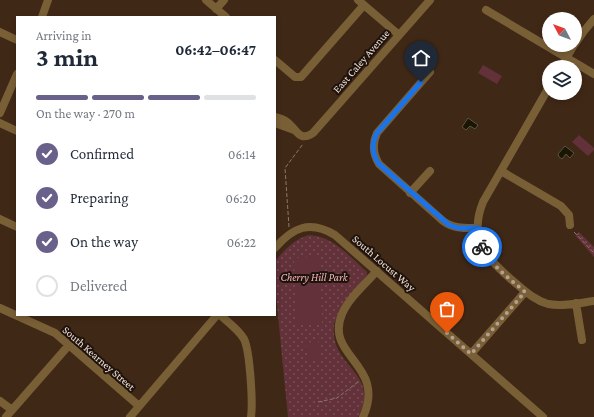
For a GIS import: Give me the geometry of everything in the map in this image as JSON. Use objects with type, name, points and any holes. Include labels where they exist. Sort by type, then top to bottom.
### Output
[{"type":"street","points":[[42,16],[48,0]]},
{"type":"street","points":[[206,0],[225,16]]},
{"type":"street","points":[[216,9],[224,0]]},
{"type":"street","name":"East Caley Avenue","points":[[294,130],[304,137],[308,136],[318,128],[430,0]]},
{"type":"street","points":[[276,61],[295,77],[301,77],[361,3],[398,35]]},
{"type":"street","points":[[486,10],[594,74]]},
{"type":"street","points":[[582,34],[594,19]]},
{"type":"street","points":[[0,32],[16,40]]},
{"type":"street","points":[[566,58],[570,52]]},
{"type":"street","points":[[430,72],[377,133],[373,142],[374,153],[379,164],[410,193],[449,225],[458,228],[478,228]]},
{"type":"street","points":[[0,113],[16,76]]},
{"type":"street","points":[[542,99],[483,202],[478,217],[480,241],[487,257],[525,292],[540,301],[548,304],[562,305],[594,301]]},
{"type":"street","points":[[276,117],[289,122],[294,130]]},
{"type":"street","points":[[0,123],[16,130]]},
{"type":"street","points":[[276,123],[294,130]]},
{"type":"street","points":[[410,193],[430,171]]},
{"type":"street","points":[[501,171],[561,206],[569,216],[570,225]]},
{"type":"street","points":[[0,219],[16,226]]},
{"type":"street","name":"South Locust Way","points":[[289,233],[300,228],[315,227],[324,228],[335,235],[543,417]]},
{"type":"street","points":[[276,247],[289,233]]},
{"type":"street","points":[[364,417],[369,392],[366,378],[361,369],[344,349],[340,338],[339,322],[346,305],[377,271]]},
{"type":"street","points":[[471,354],[525,292]]},
{"type":"street","points":[[576,303],[582,340]]},
{"type":"street","name":"South Kearney Street","points":[[0,308],[16,315]]},
{"type":"street","name":"South Kearney Street","points":[[18,316],[50,330],[139,406]]},
{"type":"street","points":[[130,417],[217,316]]},
{"type":"street","points":[[219,316],[239,332],[246,344],[251,394],[251,417]]},
{"type":"street","points":[[6,417],[69,345]]},
{"type":"street","points":[[0,401],[12,410]]},
{"type":"path","points":[[289,233],[285,168],[303,144]]},
{"type":"path","points":[[570,225],[575,233],[594,254]]},
{"type":"path","points":[[318,402],[337,398],[354,384],[366,378]]},
{"type":"green space","points":[[483,65],[502,76],[497,84],[478,73]]},
{"type":"green space","points":[[579,135],[594,148],[588,156],[572,142]]},
{"type":"green space","points":[[579,232],[594,247],[594,257],[575,235]]},
{"type":"green space","name":"Cherry Hill Park","points":[[309,235],[326,239],[341,248],[367,272],[367,275],[341,309],[334,324],[334,335],[337,347],[361,382],[364,391],[363,403],[358,417],[288,417],[276,295],[276,260],[294,242]]},
{"type":"green space","points":[[320,257],[322,323],[296,324],[294,258]]},
{"type":"green space","points":[[318,340],[322,359],[309,362],[305,344]]},
{"type":"shaded area","points":[[468,118],[478,125],[475,129],[470,126],[466,130],[462,127]]},
{"type":"shaded area","points":[[565,146],[574,153],[570,158],[566,154],[562,159],[558,154]]},
{"type":"way so far","points":[[447,333],[471,354],[525,292],[494,264],[482,247]]},
{"type":"route","points":[[421,82],[377,133],[373,142],[376,159],[379,164],[410,193],[443,221],[453,227],[458,228],[478,228],[482,247]]}]
